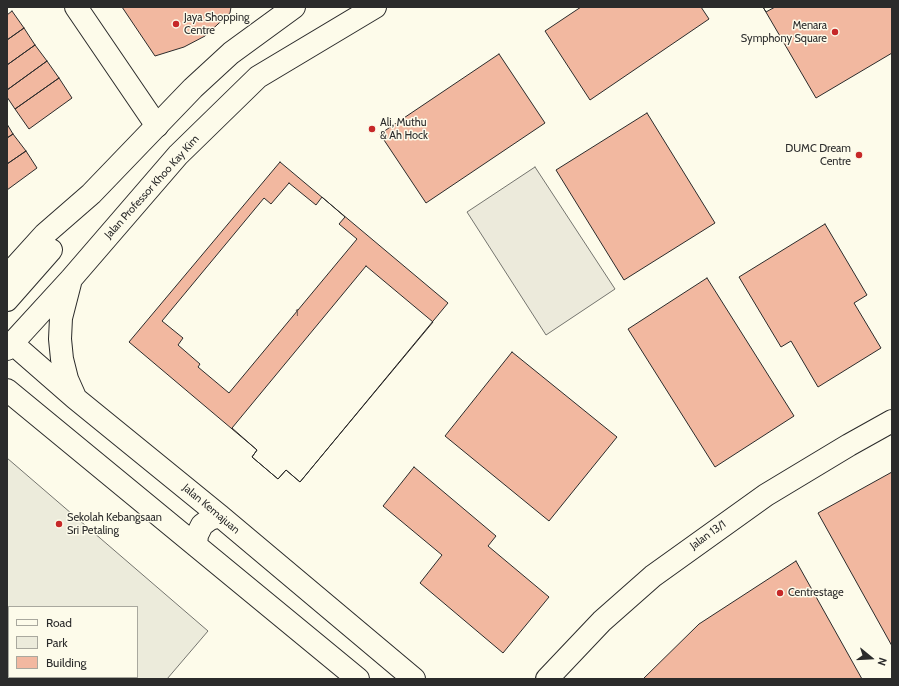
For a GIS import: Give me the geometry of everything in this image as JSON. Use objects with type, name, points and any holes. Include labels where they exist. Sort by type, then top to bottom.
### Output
[{"type":"main road","points":[[76,7],[157,126]]},
{"type":"main road","name":"Jalan Professor Khoo Kay Kim","points":[[9,345],[71,279],[178,155],[258,77],[375,7]]},
{"type":"main road","points":[[7,276],[45,234],[91,194],[193,88],[231,53],[288,9]]},
{"type":"main road","points":[[7,300],[55,246],[91,194]]},
{"type":"main road","points":[[71,279],[63,305],[60,339],[62,360],[67,379],[75,398]]},
{"type":"main road","name":"Jalan Kemajuan","points":[[9,345],[220,516],[414,679]]},
{"type":"main road","points":[[7,390],[358,679]]},
{"type":"main road","name":"Jalan 13/1","points":[[547,679],[602,622],[653,576],[766,496],[849,445],[892,421]]},
{"type":"main road","points":[[196,545],[197,534],[202,525],[210,519],[220,516]]},
{"type":"green space","name":"Sekolah Kebangsaan Sri Petaling","points":[[7,458],[208,631],[167,679],[7,679]]},
{"type":"shaded area","points":[[535,167],[615,289],[546,335],[467,212]]},
{"type":"building","name":"Jaya Shopping Centre","points":[[122,7],[231,7],[230,13],[205,36],[184,47],[155,56]]},
{"type":"building","points":[[581,7],[701,7],[709,19],[590,100],[545,31]]},
{"type":"building","name":"Menara Symphony Square","points":[[763,7],[892,7],[892,53],[816,98]]},
{"type":"building","points":[[763,7],[775,7],[766,12]]},
{"type":"building","points":[[12,11],[24,28],[7,40],[7,15]]},
{"type":"building","points":[[24,28],[35,45],[7,65],[7,40]]},
{"type":"building","points":[[35,45],[47,61],[7,90],[7,65]]},
{"type":"building","points":[[499,54],[545,123],[426,203],[380,134]]},
{"type":"building","points":[[47,61],[59,78],[15,109],[7,97],[7,90]]},
{"type":"building","points":[[59,78],[72,98],[29,129],[15,109]]},
{"type":"building","points":[[647,113],[715,223],[624,280],[556,170]]},
{"type":"building","points":[[7,124],[13,134],[7,138]]},
{"type":"building","points":[[13,134],[26,151],[7,164],[7,138]]},
{"type":"building","points":[[26,151],[37,168],[7,190],[7,164]]},
{"type":"building","points":[[280,162],[448,303],[300,482],[286,470],[278,479],[252,457],[257,450],[129,342]]},
{"type":"building","points":[[289,183],[316,205],[322,197],[345,217],[339,224],[357,239],[229,393],[198,367],[200,364],[178,345],[183,338],[162,321],[264,198],[271,204]]},
{"type":"building","points":[[825,224],[867,295],[854,303],[881,348],[818,387],[791,341],[781,347],[739,277]]},
{"type":"building","points":[[366,266],[433,322],[300,482],[286,470],[278,479],[252,457],[257,450],[232,428]]},
{"type":"building","points":[[707,278],[794,416],[715,467],[628,329]]},
{"type":"building","points":[[512,352],[617,437],[549,521],[445,436]]},
{"type":"building","points":[[414,467],[496,536],[488,546],[549,597],[503,653],[420,583],[442,555],[383,506]]},
{"type":"building","points":[[892,472],[892,646],[818,513]]},
{"type":"building","name":"Centrestage","points":[[796,561],[862,679],[643,679],[699,624]]},
{"type":"place","name":"Jaya Shopping Centre","points":[[176,24]]},
{"type":"place","name":"Menara Symphony Square","points":[[835,32]]},
{"type":"place","name":"Ali, Muthu & Ah Hock","points":[[372,129]]},
{"type":"place","name":"DUMC Dream Centre","points":[[859,155]]},
{"type":"place","name":"Sekolah Kebangsaan Sri Petaling","points":[[59,524]]},
{"type":"place","name":"Centrestage","points":[[780,593]]}]
